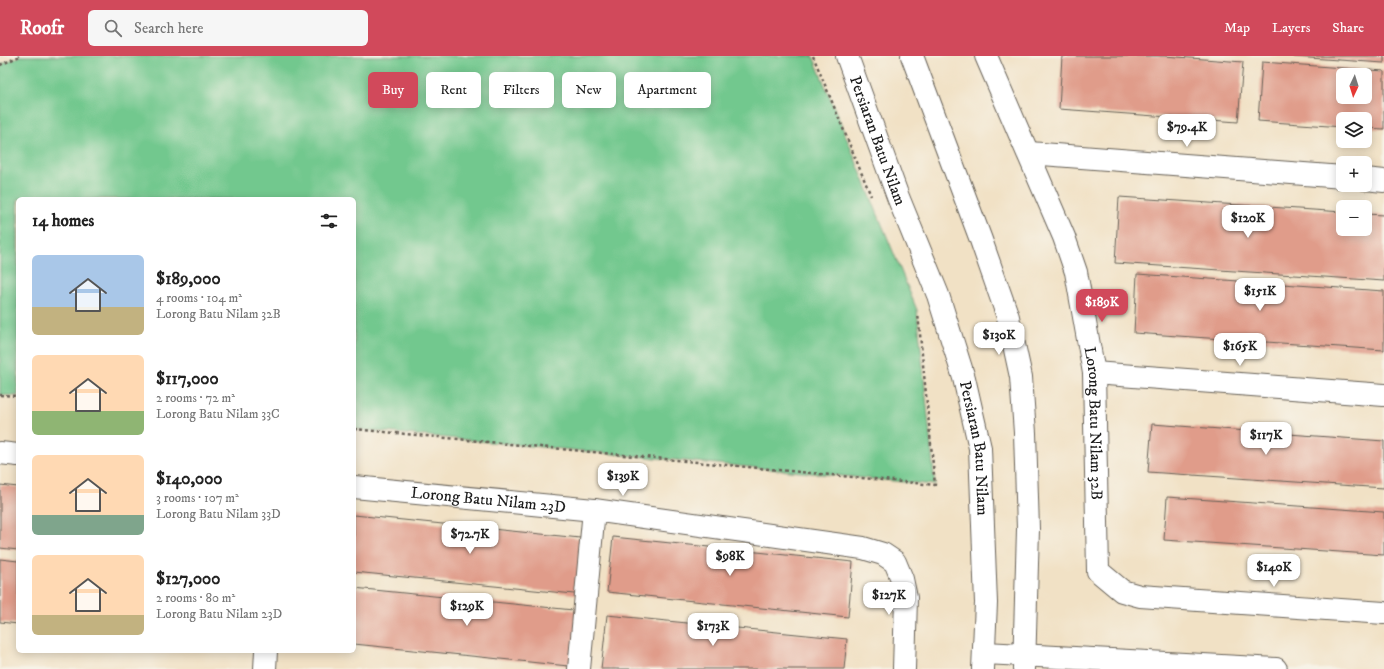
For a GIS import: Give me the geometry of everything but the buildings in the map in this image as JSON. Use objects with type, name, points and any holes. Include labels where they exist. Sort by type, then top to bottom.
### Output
[{"type":"street","name":"Persiaran Batu Nilam","points":[[847,56],[898,197],[938,295],[964,378],[980,448],[986,603],[984,661]]},
{"type":"street","points":[[912,56],[981,240],[1008,317],[1021,377],[1025,433],[1028,530],[1024,663]]},
{"type":"street","name":"Lorong Batu Nilam 32B","points":[[986,56],[1029,153],[1064,237],[1076,272],[1094,373],[1098,571],[1122,591],[1140,596],[1384,613]]},
{"type":"street","points":[[1029,153],[1336,176]]},
{"type":"street","points":[[1372,179],[1384,180]]},
{"type":"street","points":[[1094,373],[1384,395]]},
{"type":"street","points":[[0,454],[16,455]]},
{"type":"street","name":"Lorong Batu Nilam 23D","points":[[356,487],[594,510],[863,548],[883,554],[895,562],[902,579],[906,598],[904,669]]},
{"type":"street","points":[[579,669],[594,510]]},
{"type":"street","points":[[265,669],[266,653]]},
{"type":"street","points":[[984,661],[1276,669]]},
{"type":"path","points":[[0,65],[20,56]]},
{"type":"path","points":[[813,56],[873,201]]},
{"type":"path","points":[[356,429],[935,485],[917,310]]},
{"type":"path","points":[[0,395],[16,396]]},
{"type":"green space","points":[[20,56],[813,56],[917,310],[935,485],[356,429],[356,197],[16,197],[16,396],[0,395],[0,65]]}]
